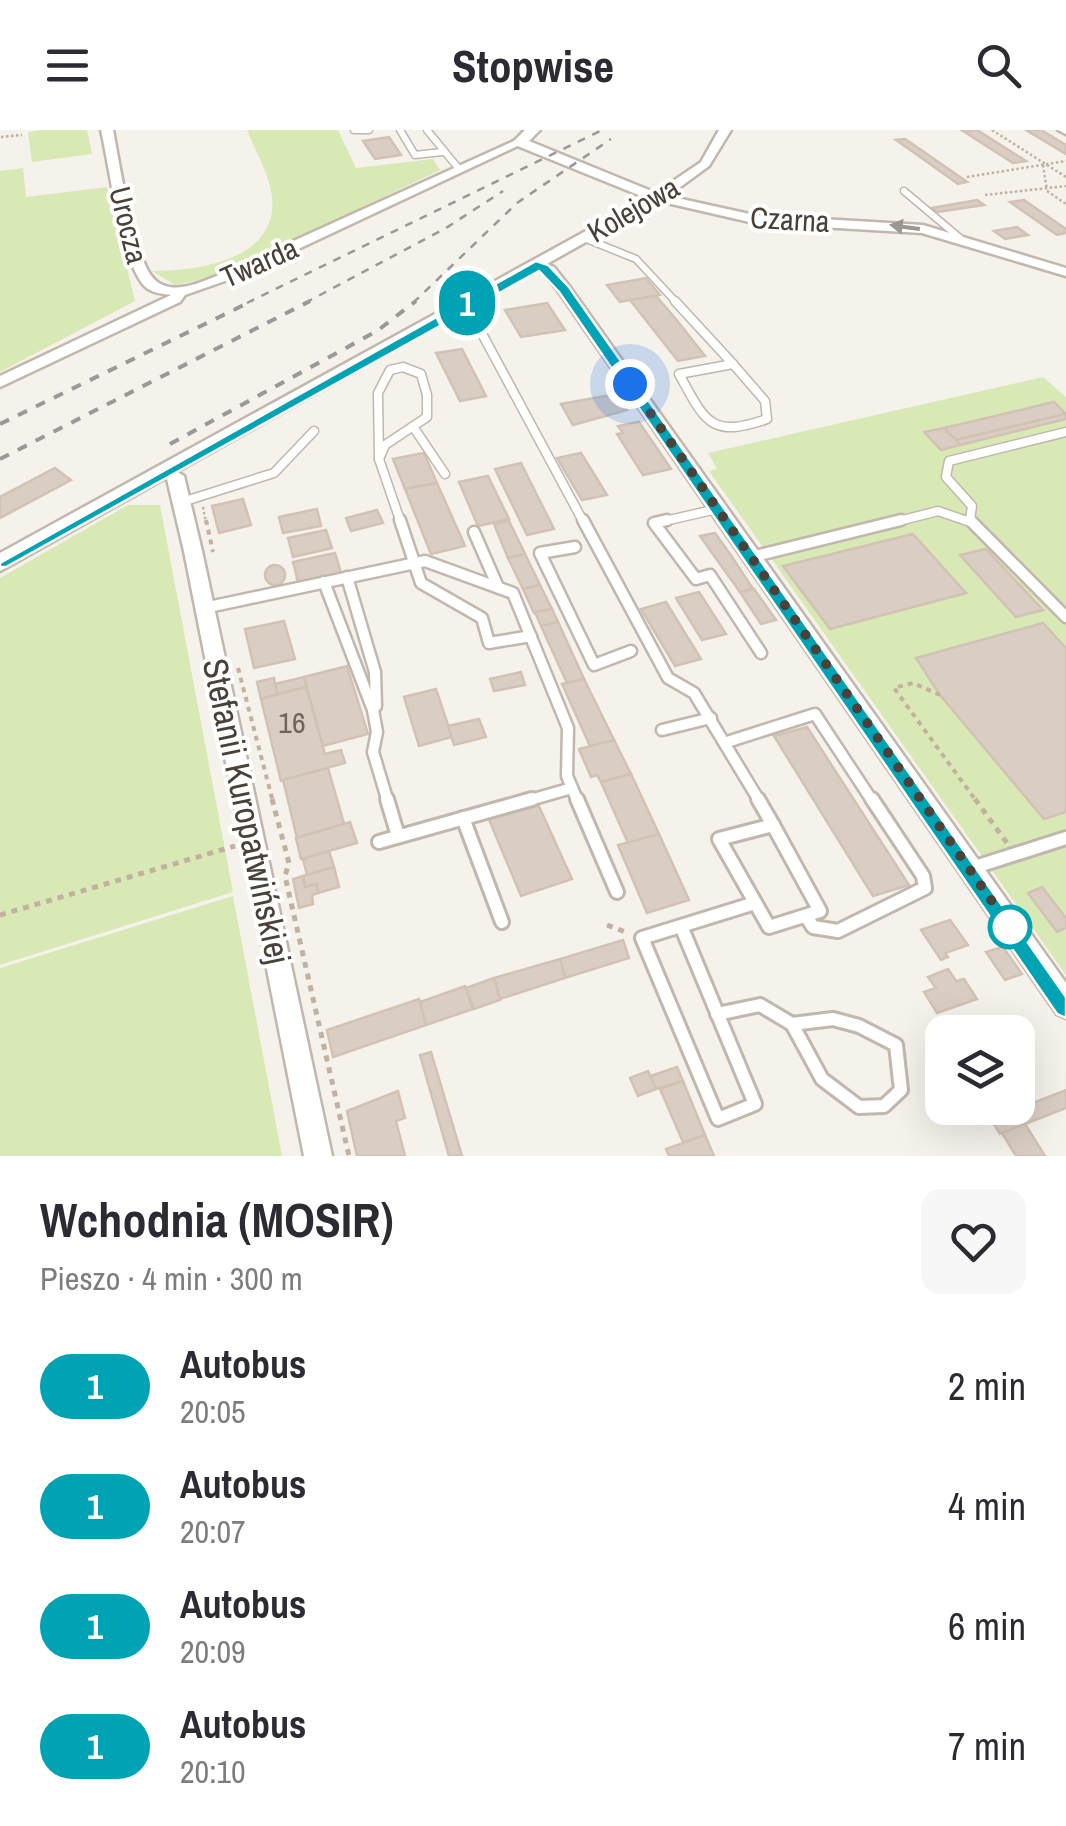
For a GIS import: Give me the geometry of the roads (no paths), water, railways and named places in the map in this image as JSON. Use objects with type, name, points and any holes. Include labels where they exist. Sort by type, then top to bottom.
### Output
[{"type":"street","name":"Urocza","points":[[108,130],[122,203],[143,278],[160,289],[181,291]]},
{"type":"street","name":"Kolejowa","points":[[0,563],[658,197],[706,164],[725,130]]},
{"type":"street","name":"Twarda","points":[[0,382],[175,298],[181,291],[240,271],[524,135]]},
{"type":"street","name":"Czarna","points":[[524,135],[658,197],[744,218],[886,224],[960,238],[1066,272]]},
{"type":"street","points":[[536,265],[549,270],[564,290],[969,869],[1059,984],[1066,1005]]},
{"type":"street","name":"Stefanii Kuropatwińskiej","points":[[167,471],[191,499],[203,608],[318,1156]]},
{"type":"lane","points":[[354,130],[369,130]]},
{"type":"lane","points":[[400,130],[415,154],[442,152]]},
{"type":"lane","points":[[427,130],[459,169]]},
{"type":"lane","points":[[409,145],[436,142]]},
{"type":"lane","points":[[904,192],[960,238]]},
{"type":"lane","points":[[584,238],[636,259],[733,364],[765,401],[767,419],[744,427],[718,428],[703,416],[678,374],[733,364]]},
{"type":"lane","points":[[466,304],[668,678],[694,694],[727,742],[773,824],[820,911],[769,927],[719,839],[773,824]]},
{"type":"lane","points":[[382,445],[426,417],[427,395],[421,374],[408,366],[382,376],[376,392],[380,459],[411,564],[421,584],[482,618],[489,643],[530,636]]},
{"type":"lane","points":[[414,428],[445,474]]},
{"type":"lane","points":[[191,499],[274,472],[314,432]]},
{"type":"lane","points":[[970,520],[972,506],[946,477],[949,461],[1066,432]]},
{"type":"lane","points":[[717,509],[654,523],[696,579],[710,575],[761,653]]},
{"type":"lane","points":[[751,557],[938,511],[970,520],[1066,617]]},
{"type":"lane","points":[[474,532],[498,587]]},
{"type":"lane","points":[[575,547],[540,553],[594,665],[632,651]]},
{"type":"lane","points":[[203,608],[425,560],[513,593],[568,728],[567,776],[617,892]]},
{"type":"lane","points":[[347,577],[375,672],[376,732],[372,752],[398,836]]},
{"type":"lane","points":[[324,582],[373,710],[376,732]]},
{"type":"lane","points":[[727,742],[815,714],[923,876],[925,888],[838,930],[813,927],[806,916]]},
{"type":"lane","points":[[662,730],[711,718]]},
{"type":"lane","points":[[379,842],[572,788]]},
{"type":"lane","points":[[463,818],[502,922]]},
{"type":"lane","points":[[969,869],[1066,838]]},
{"type":"lane","points":[[681,926],[754,1104],[718,1119],[642,938],[755,903]]},
{"type":"lane","points":[[717,1014],[760,1005],[792,1024],[822,1079],[860,1107],[884,1106],[901,1090],[896,1046],[853,1021],[805,1019],[792,1024]]},
{"type":"railway","points":[[247,303],[602,130]]},
{"type":"railway","points":[[413,303],[517,203],[611,139]]},
{"type":"railway","points":[[305,303],[446,228],[503,191]]},
{"type":"railway","points":[[0,424],[252,301]]},
{"type":"railway","points":[[0,459],[310,301]]},
{"type":"railway","points":[[170,444],[377,331],[416,301]]}]
